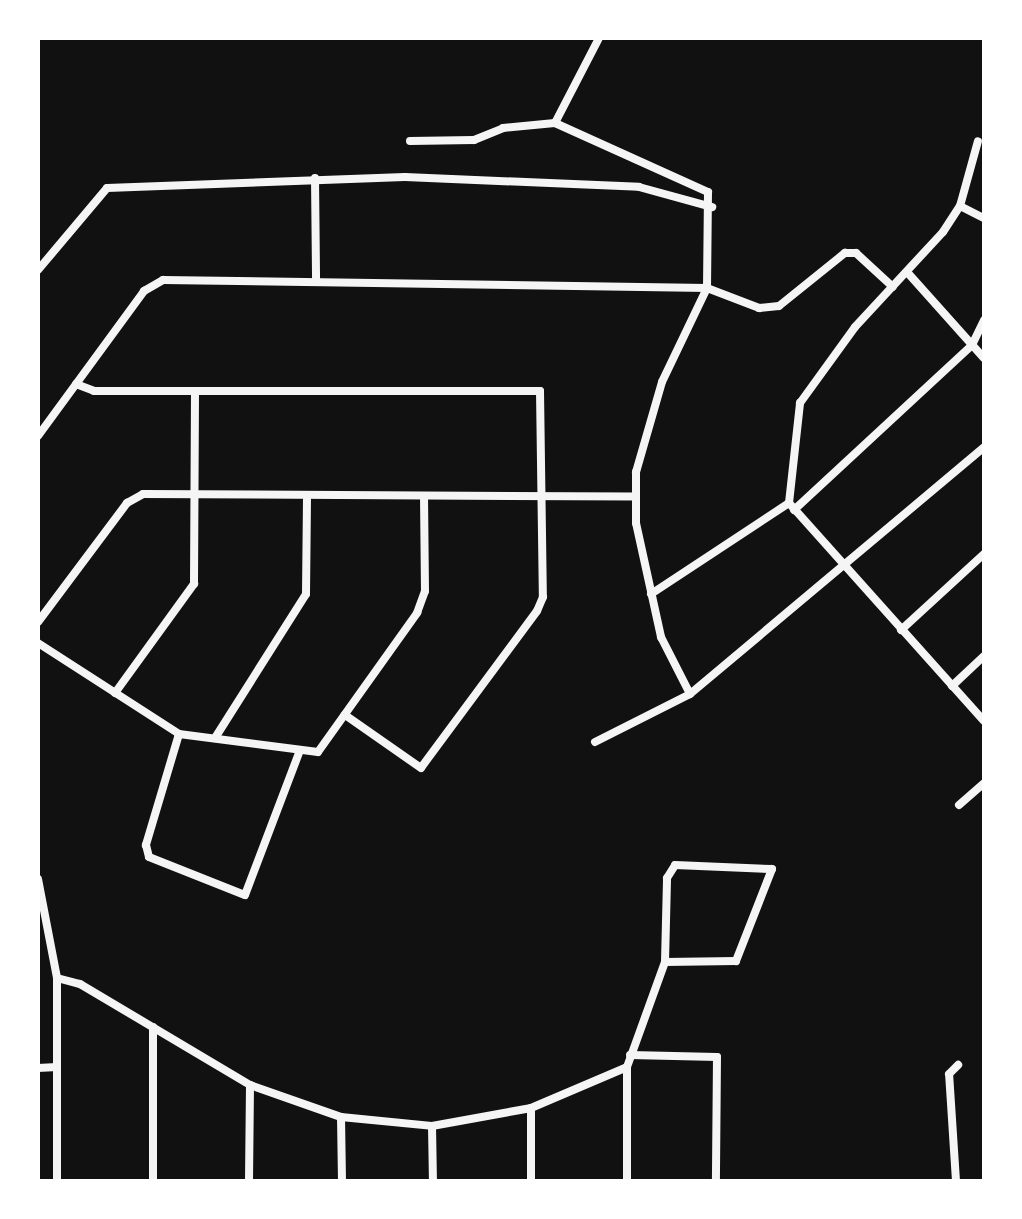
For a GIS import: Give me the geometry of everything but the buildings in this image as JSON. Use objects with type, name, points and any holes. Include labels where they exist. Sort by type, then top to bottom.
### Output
[{"type":"street","points":[[555,123],[599,38]]},
{"type":"street","points":[[410,141],[474,140],[503,128],[555,123],[708,192],[712,207],[707,288],[662,382],[636,497],[661,637],[690,694]]},
{"type":"street","points":[[978,141],[960,206],[800,403],[791,507],[984,721]]},
{"type":"street","points":[[38,270],[107,188],[315,178],[639,187],[712,207]]},
{"type":"street","points":[[315,178],[316,279]]},
{"type":"street","points":[[960,206],[984,218]]},
{"type":"street","points":[[38,436],[144,291],[163,280],[316,279],[707,288],[759,308],[779,306],[845,253],[856,253],[893,287]]},
{"type":"street","points":[[907,272],[984,358]]},
{"type":"street","points":[[651,594],[791,507],[972,345],[984,320]]},
{"type":"street","points":[[76,384],[94,391],[540,391],[541,496],[537,611],[421,768],[345,715]]},
{"type":"street","points":[[115,693],[194,584],[195,391]]},
{"type":"street","points":[[595,742],[690,694],[984,447]]},
{"type":"street","points":[[38,622],[127,503],[143,494],[636,497]]},
{"type":"street","points":[[215,738],[306,594],[307,495]]},
{"type":"street","points":[[38,643],[179,734],[318,752],[417,613],[425,591],[424,496]]},
{"type":"street","points":[[901,630],[984,554]]},
{"type":"street","points":[[952,686],[984,656]]},
{"type":"street","points":[[179,734],[146,845],[149,857],[245,895],[300,750]]},
{"type":"street","points":[[959,805],[984,783]]},
{"type":"street","points":[[627,1181],[627,1067],[665,962],[667,878],[675,865],[772,869],[736,961],[665,962]]},
{"type":"street","points":[[38,879],[57,978],[57,1181]]},
{"type":"street","points":[[57,978],[153,1027],[250,1085],[341,1117],[432,1126],[531,1108],[627,1067]]},
{"type":"street","points":[[153,1027],[153,1181]]},
{"type":"street","points":[[630,1055],[717,1057],[716,1181]]},
{"type":"street","points":[[956,1181],[949,1074],[958,1065]]},
{"type":"street","points":[[38,1068],[57,1067]]},
{"type":"street","points":[[249,1181],[250,1085]]},
{"type":"street","points":[[531,1108],[531,1181]]},
{"type":"street","points":[[341,1117],[342,1181]]},
{"type":"street","points":[[432,1126],[433,1181]]}]
